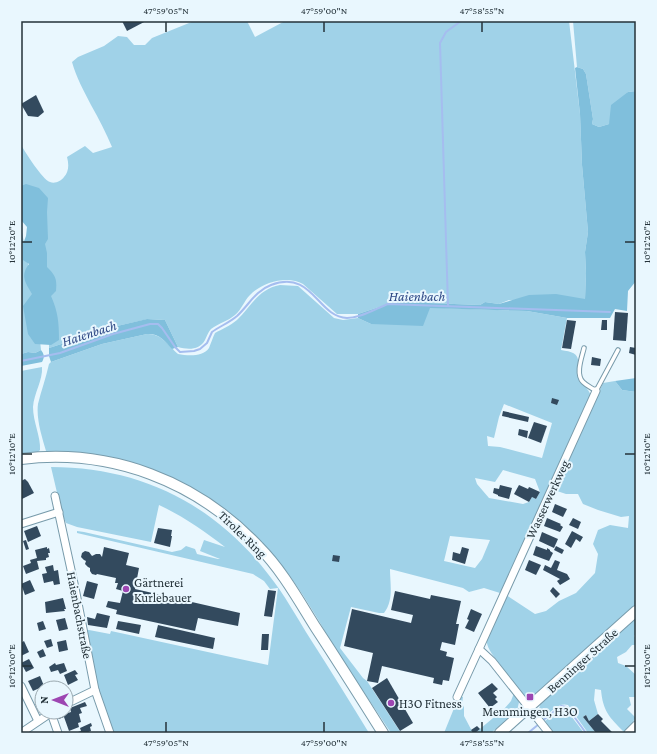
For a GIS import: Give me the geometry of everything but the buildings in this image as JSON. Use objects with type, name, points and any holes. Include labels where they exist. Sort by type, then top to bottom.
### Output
[{"type":"main road","name":"Tiroler Ring","points":[[21,459],[62,457],[84,458],[120,465],[157,476],[176,484],[209,503],[228,517],[260,548],[288,585],[383,733]]},
{"type":"main road","name":"Benninger Straße","points":[[500,733],[529,709],[636,611]]},
{"type":"street","name":"Wasserwerkweg","points":[[457,697],[596,391]]},
{"type":"street","name":"Haienbachstraße","points":[[55,496],[76,588],[95,690],[110,733]]},
{"type":"street","points":[[21,524],[59,512]]},
{"type":"street","points":[[478,649],[492,662],[549,733]]},
{"type":"street","points":[[21,686],[38,721],[21,733]]},
{"type":"street","points":[[74,700],[95,690]]},
{"type":"street","points":[[54,720],[58,733]]},
{"type":"street","points":[[628,733],[636,725]]},
{"type":"lane","points":[[584,348],[579,372],[580,377],[583,382],[596,391]]},
{"type":"lane","name":"Wasserwerkweg","points":[[596,391],[618,350]]},
{"type":"shaded area","points":[[194,21],[247,21],[255,37],[285,21],[569,21],[580,114],[582,165],[588,232],[585,252],[585,299],[509,300],[499,304],[485,302],[480,305],[428,303],[422,301],[388,304],[358,314],[337,314],[303,284],[297,281],[283,280],[268,283],[255,290],[235,315],[211,329],[203,343],[197,347],[186,349],[178,347],[165,320],[148,319],[117,326],[49,348],[49,327],[21,190],[21,145],[43,176],[50,182],[54,183],[61,180],[67,173],[67,157],[85,146],[93,153],[112,147],[80,84],[72,62],[78,57],[104,46],[118,36],[127,37],[134,45],[145,45],[152,38]]},
{"type":"shaded area","points":[[573,21],[636,21],[636,91],[628,92],[609,124],[599,127],[592,124],[593,119],[586,74],[583,69],[577,67]]},
{"type":"shaded area","points":[[577,67],[583,69],[586,74],[593,119],[592,124],[599,127],[609,124],[611,105],[628,92],[636,91],[636,281],[628,291],[627,311],[615,309],[610,318],[567,318],[527,311],[430,308],[423,326],[371,324],[358,318],[358,314],[388,304],[395,296],[412,298],[428,303],[480,305],[485,302],[499,304],[529,295],[556,294],[585,299],[585,252],[588,232],[582,165],[580,114],[575,68]]},
{"type":"shaded area","points":[[26,184],[39,188],[48,198],[48,239],[45,244],[47,253],[47,267],[54,275],[56,281],[56,291],[51,296],[57,312],[59,334],[59,340],[51,345],[35,344],[28,334],[23,306],[32,294],[24,279],[26,268],[29,264],[23,260],[23,244],[27,227],[21,220],[21,186]]},
{"type":"shaded area","points":[[21,227],[37,311],[41,350],[35,353],[28,352],[21,354]]},
{"type":"shaded area","points":[[280,285],[298,286],[334,318],[343,320],[358,318],[371,324],[430,308],[527,311],[567,318],[561,350],[577,356],[578,377],[591,396],[500,593],[484,588],[469,592],[463,588],[390,569],[390,597],[384,613],[351,607],[340,648],[367,681],[401,733],[391,733],[339,655],[287,572],[255,536],[230,514],[204,495],[176,480],[147,468],[116,459],[83,454],[49,452],[46,451],[44,446],[39,422],[38,404],[49,364],[51,362],[102,344],[147,334],[152,334],[161,338],[178,354],[191,355],[203,353],[209,348],[215,333],[237,320],[260,294],[272,287]],"holes":[[[504,404],[552,423],[542,458],[500,447],[488,446],[487,436],[494,438]],[[503,470],[535,479],[540,492],[536,499],[532,497],[529,502],[523,504],[489,498],[477,484],[475,478],[495,482]],[[450,536],[490,540],[482,559],[475,568],[444,561]]]},
{"type":"shaded area","points":[[147,319],[165,320],[178,347],[172,349],[158,336],[147,334],[102,344],[51,362],[49,348],[117,326]]},
{"type":"shaded area","points":[[41,350],[44,356],[42,362],[21,366],[21,354],[28,352],[35,353]]},
{"type":"shaded area","points":[[42,367],[41,377],[33,407],[40,450],[37,453],[21,454],[21,371]]},
{"type":"shaded area","points":[[636,378],[636,392],[622,390],[615,381]]},
{"type":"shaded area","points":[[615,381],[622,390],[636,392],[636,604],[534,696],[527,698],[489,650],[487,637],[506,595],[535,614],[546,611],[559,601],[576,593],[595,573],[598,554],[593,544],[598,530],[610,525],[628,528],[629,516],[621,517],[598,510],[583,504],[578,494],[566,494],[554,490],[603,383]]},
{"type":"shaded area","points":[[51,467],[84,469],[115,474],[145,482],[173,494],[199,509],[224,528],[247,549],[280,590],[369,733],[113,733],[94,674],[86,630],[110,634],[111,631],[268,665],[278,588],[270,589],[264,581],[253,574],[77,533],[77,531],[84,532],[172,552],[181,550],[186,546],[195,549],[197,554],[218,559],[220,559],[200,551],[204,540],[225,547],[193,524],[159,505],[151,542],[77,527],[66,523],[62,514]]},
{"type":"shaded area","points":[[636,615],[636,634],[634,636],[636,638],[636,645],[632,645],[626,652],[617,657],[618,663],[626,666],[636,675],[636,697],[629,697],[631,705],[627,709],[636,718],[624,732],[614,722],[605,709],[601,690],[595,689],[594,700],[598,714],[589,721],[586,715],[583,717],[596,733],[588,733],[568,705],[565,704],[558,706],[544,717],[539,709],[540,705]]},
{"type":"shaded area","points":[[514,693],[519,702],[517,711],[491,733],[475,733],[504,709],[511,701]]},
{"type":"shaded area","points":[[459,696],[463,697],[462,704],[464,707],[464,716],[473,733],[444,733]]},
{"type":"shaded area","points":[[563,707],[584,733],[554,733],[545,721]]},
{"type":"waterway","points":[[448,306],[440,43],[446,32],[461,21]]},
{"type":"waterway","name":"Haienbach","points":[[21,361],[60,353],[113,334],[150,324],[158,324],[180,352],[194,351],[200,349],[207,343],[212,332],[237,316],[261,291],[271,285],[285,282],[296,283],[306,288],[328,310],[337,316],[347,318],[363,315],[388,304],[610,312]]},
{"type":"waterway","points":[[542,721],[561,706],[567,707],[586,733]]},
{"type":"waterway","points":[[528,733],[539,724]]},
{"type":"place","name":"Gärtnerei Kurlebauer","points":[[126,589]]},
{"type":"place","name":"Memmingen, H3O","points":[[530,697]]},
{"type":"place","name":"H3O Fitness","points":[[391,703]]}]
